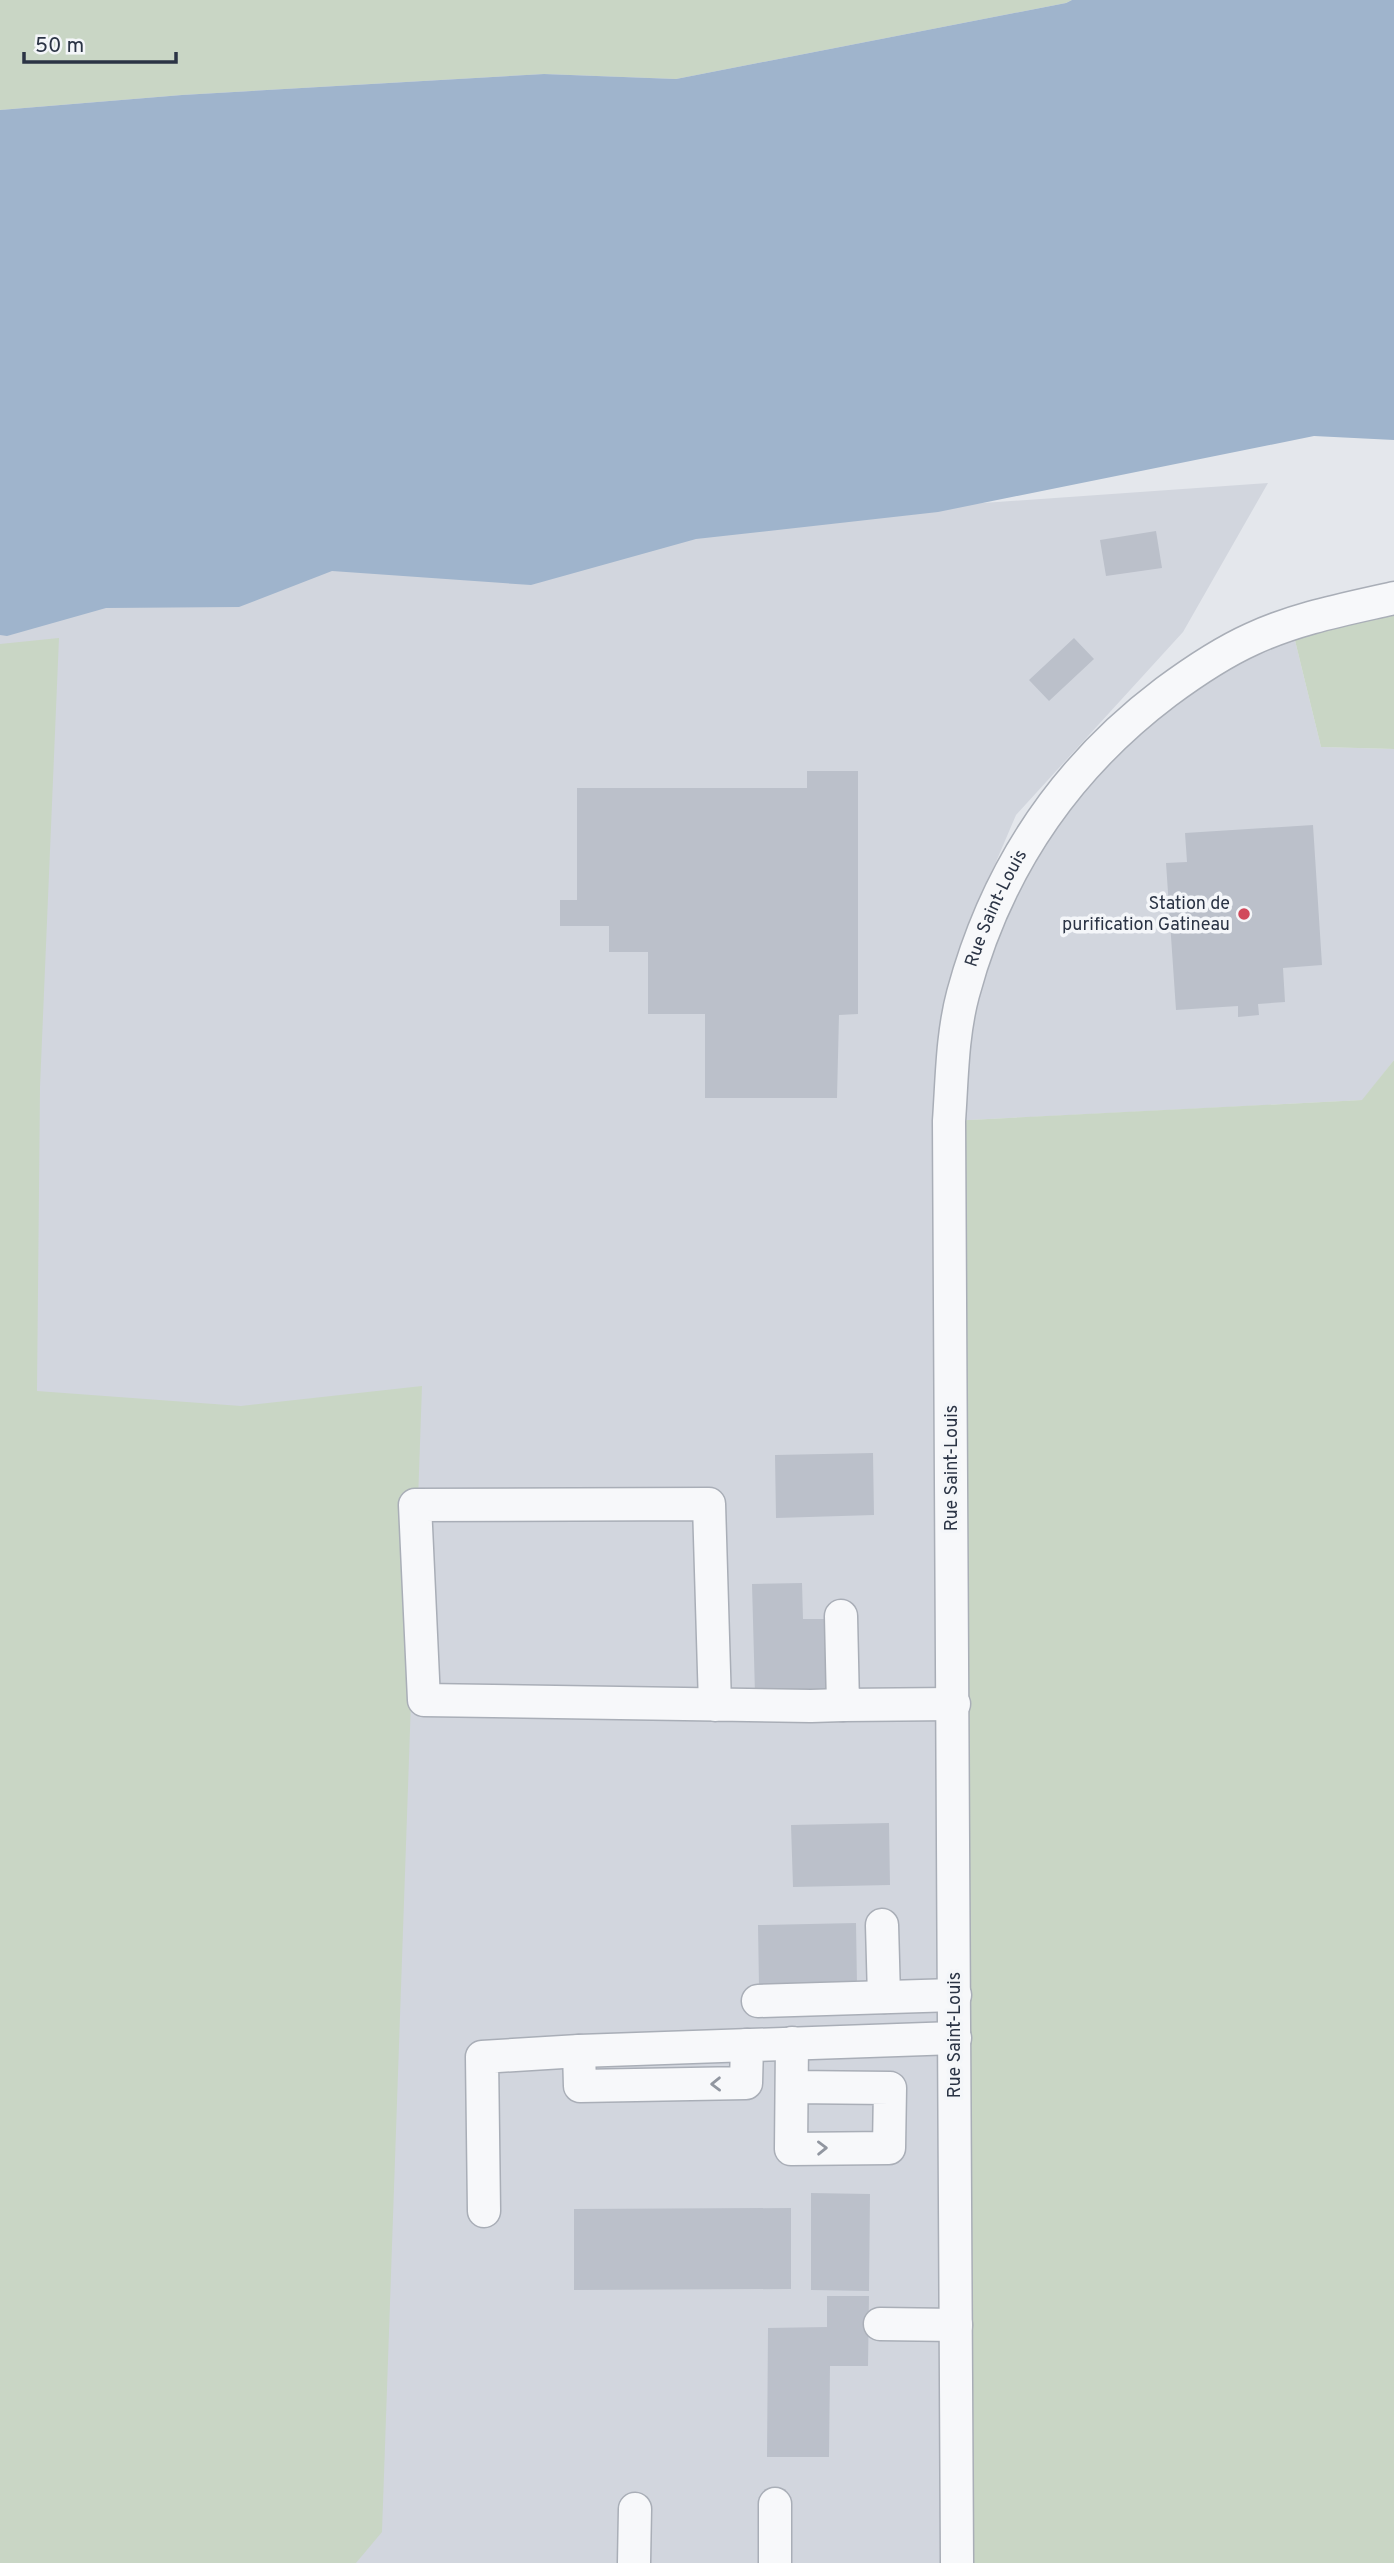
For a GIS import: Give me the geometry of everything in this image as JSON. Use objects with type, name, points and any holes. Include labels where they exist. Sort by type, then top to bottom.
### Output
[{"type":"street","name":"Rue Saint-Louis","points":[[957,2563],[949,1121],[952,1064],[962,996],[989,918],[1025,845],[1055,801],[1094,755],[1150,704],[1205,665],[1251,639],[1325,614],[1394,598]]},
{"type":"street","points":[[715,1704],[709,1504],[415,1506],[424,1700],[715,1704],[843,1705],[954,1704]]},
{"type":"street","points":[[841,1616],[843,1705]]},
{"type":"street","points":[[882,1925],[884,1997]]},
{"type":"street","points":[[758,2001],[955,1995]]},
{"type":"street","points":[[484,2211],[482,2057],[579,2050],[955,2038]]},
{"type":"street","points":[[792,2043],[792,2087]]},
{"type":"street","points":[[880,2324],[956,2325]]},
{"type":"street","points":[[775,2504],[775,2563]]},
{"type":"street","points":[[634,2563],[635,2508]]},
{"type":"shaded area","points":[[1268,483],[1183,632],[1016,815],[963,939],[937,1043],[949,1116],[975,954],[1094,755],[1291,624],[1321,747],[1394,749],[1394,1060],[1363,1100],[950,1121],[957,2563],[0,2563],[0,602],[927,507]]},
{"type":"green space","points":[[0,0],[1072,0],[676,79],[544,74],[182,95],[0,110]]},
{"type":"green space","points":[[1394,598],[1394,749],[1321,747],[1291,624]]},
{"type":"green space","points":[[59,638],[40,1087],[37,1391],[241,1406],[422,1386],[382,2532],[356,2563],[0,2563],[0,644]]},
{"type":"green space","points":[[1394,1060],[1394,2563],[957,2563],[949,1121],[1362,1100]]},
{"type":"water","points":[[1072,0],[1394,0],[1394,440],[1314,436],[938,512],[696,539],[531,585],[332,571],[239,607],[106,608],[7,636],[0,635],[0,110],[182,95],[544,74],[676,79]]},
{"type":"building","points":[[1156,531],[1162,568],[1106,576],[1100,540]]},
{"type":"building","points":[[1074,638],[1094,659],[1049,701],[1029,680]]},
{"type":"building","points":[[807,771],[858,771],[858,1014],[839,1015],[837,1098],[705,1098],[705,1014],[648,1014],[648,952],[609,952],[609,926],[560,926],[560,900],[577,900],[577,788],[807,788]]},
{"type":"building","name":"Station de purification Gatineau","points":[[1313,825],[1322,965],[1283,968],[1285,1002],[1258,1004],[1259,1015],[1238,1017],[1238,1006],[1176,1010],[1166,863],[1187,862],[1185,833]]},
{"type":"building","points":[[873,1453],[874,1515],[776,1518],[775,1455]]},
{"type":"building","points":[[802,1583],[803,1619],[832,1619],[834,1692],[755,1694],[752,1584]]},
{"type":"building","points":[[889,1823],[890,1885],[793,1887],[791,1825]]},
{"type":"building","points":[[856,1923],[857,1985],[759,1987],[758,1925]]},
{"type":"building","points":[[811,2193],[870,2194],[869,2291],[811,2290]]},
{"type":"building","points":[[791,2208],[791,2289],[574,2290],[574,2209]]},
{"type":"building","points":[[827,2296],[869,2296],[868,2366],[830,2366],[829,2457],[767,2457],[768,2328],[827,2327]]},
{"type":"place","name":"Station de purification Gatineau","points":[[1244,914]]}]
